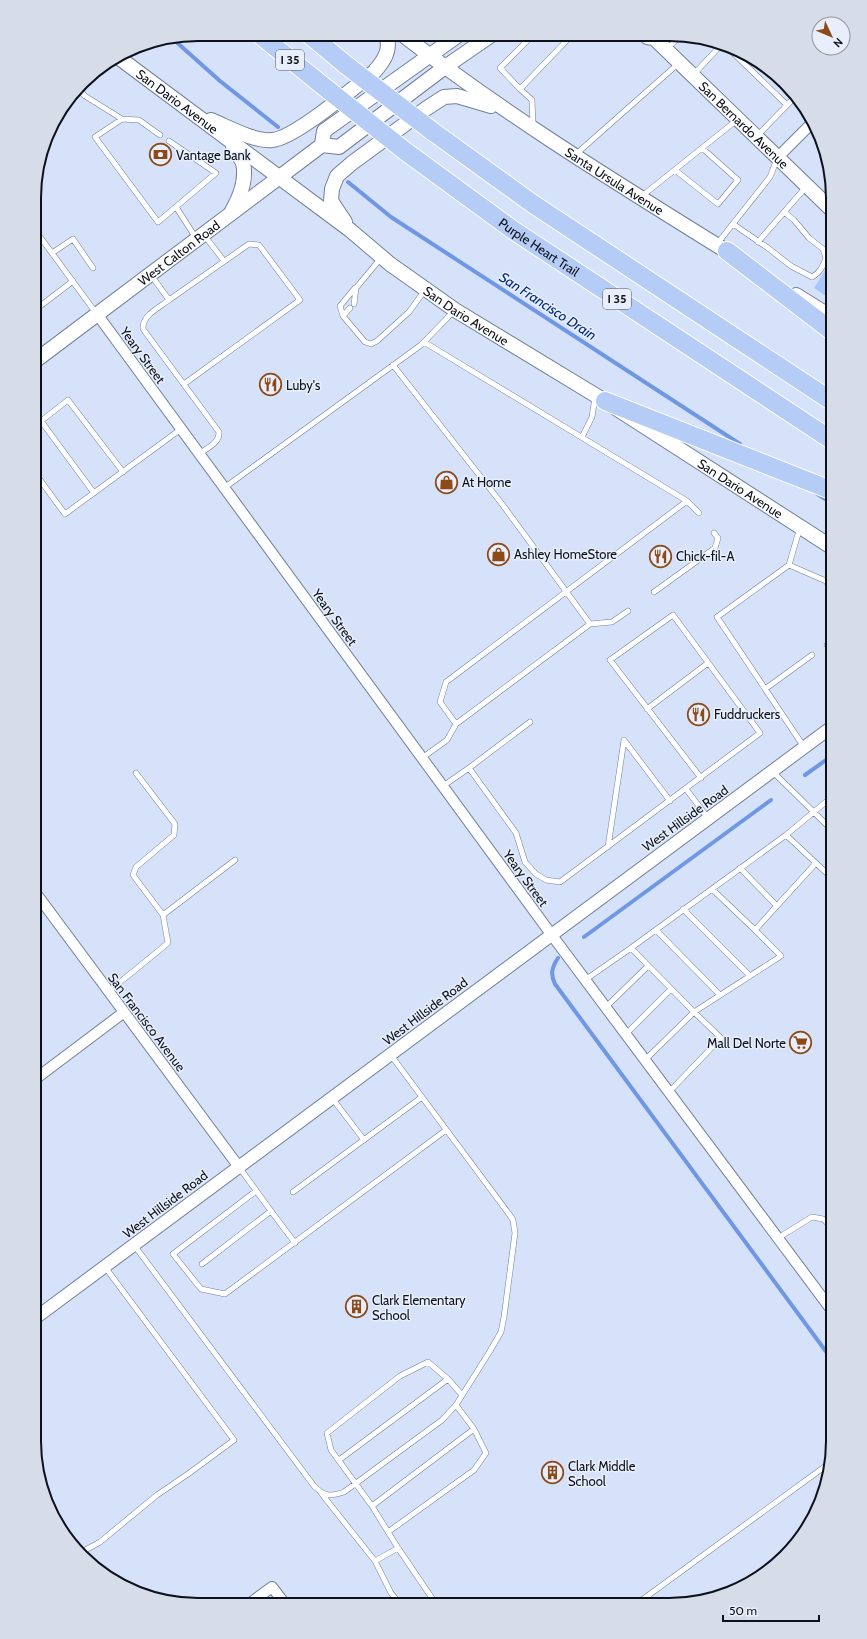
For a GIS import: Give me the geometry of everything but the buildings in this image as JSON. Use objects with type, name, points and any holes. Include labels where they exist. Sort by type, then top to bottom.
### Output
[{"type":"highway","name":"Purple Heart Trail","points":[[268,41],[405,151],[513,230],[826,436]]},
{"type":"highway","name":"I 35","points":[[317,41],[432,131],[533,204],[826,397]]},
{"type":"highway","points":[[722,248],[826,327]]},
{"type":"highway","points":[[600,398],[826,487]]},
{"type":"main road","points":[[192,112],[253,137],[271,140],[282,139],[301,127],[374,72],[383,62],[388,51],[387,41]]},
{"type":"main road","name":"Santa Ursula Avenue","points":[[411,41],[444,67],[533,128],[826,314]]},
{"type":"main road","points":[[450,41],[324,131],[322,145],[339,147],[444,67],[483,41]]},
{"type":"main road","name":"San Bernardo Avenue","points":[[656,41],[826,204]]},
{"type":"main road","name":"San Dario Avenue","points":[[122,60],[350,230],[382,257],[455,310],[600,398],[826,544]]},
{"type":"main road","points":[[350,230],[331,202],[332,189],[337,176],[352,163],[427,108],[444,98],[457,96],[468,98],[509,112]]},
{"type":"main road","points":[[229,140],[242,162],[244,181],[239,198],[230,214]]},
{"type":"main road","name":"West Calton Road","points":[[41,356],[322,145]]},
{"type":"street","points":[[777,158],[809,126]]},
{"type":"street","name":"Yeary Street","points":[[97,314],[585,980],[826,1303]]},
{"type":"street","name":"West Hillside Road","points":[[41,1314],[826,731]]},
{"type":"street","name":"San Francisco Avenue","points":[[41,900],[123,1013],[239,1167]]},
{"type":"street","points":[[41,1075],[123,1013]]},
{"type":"street","points":[[257,1598],[272,1587],[280,1598]]},
{"type":"lane","points":[[527,41],[500,68],[532,100],[533,128]]},
{"type":"lane","points":[[520,89],[566,41]]},
{"type":"lane","points":[[666,50],[675,41]]},
{"type":"lane","points":[[692,75],[718,49]]},
{"type":"lane","points":[[737,57],[787,105]]},
{"type":"lane","points":[[575,155],[679,63]]},
{"type":"lane","points":[[82,92],[85,96],[122,119],[139,120],[160,134]]},
{"type":"lane","points":[[756,137],[792,100]]},
{"type":"lane","points":[[122,119],[94,137],[158,222],[216,174],[168,141]]},
{"type":"lane","points":[[641,197],[738,120]]},
{"type":"lane","points":[[675,170],[718,204],[738,180],[702,148]]},
{"type":"lane","points":[[722,248],[733,224],[770,177],[777,158]]},
{"type":"lane","points":[[758,242],[807,186]]},
{"type":"lane","points":[[176,207],[200,237],[224,261]]},
{"type":"lane","points":[[733,224],[791,266],[812,277],[823,268],[826,258],[823,249],[809,238],[794,220],[784,212]]},
{"type":"lane","points":[[41,238],[97,314]]},
{"type":"lane","points":[[52,253],[73,239],[93,268]]},
{"type":"lane","points":[[184,384],[300,300],[259,245],[249,244],[169,300],[146,318],[142,323],[143,329],[219,432],[217,441],[199,454]]},
{"type":"lane","points":[[382,257],[340,306],[343,316],[365,342],[371,344],[377,341],[409,312],[426,290]]},
{"type":"lane","points":[[150,274],[169,300]]},
{"type":"lane","points":[[41,305],[73,281]]},
{"type":"lane","points":[[343,316],[352,306],[356,288]]},
{"type":"lane","points":[[224,488],[424,342],[455,310]]},
{"type":"lane","points":[[424,342],[687,501],[698,513]]},
{"type":"lane","points":[[393,365],[502,504],[590,624]]},
{"type":"lane","points":[[582,437],[600,398]]},
{"type":"lane","points":[[94,493],[41,421],[68,400],[123,472]]},
{"type":"lane","points":[[41,481],[65,514],[181,429]]},
{"type":"lane","points":[[456,724],[440,702],[446,682],[687,501]]},
{"type":"lane","points":[[800,527],[789,566],[717,616],[804,747]]},
{"type":"lane","points":[[654,592],[715,548],[718,538],[714,533]]},
{"type":"lane","points":[[789,566],[826,581]]},
{"type":"lane","points":[[422,758],[447,740],[456,724],[590,624],[612,622],[628,611]]},
{"type":"lane","points":[[469,768],[516,833],[526,862],[536,874],[546,880],[560,882],[701,778],[760,733],[673,615],[610,660],[701,778]]},
{"type":"lane","points":[[765,689],[812,655]]},
{"type":"lane","points":[[647,709],[708,663]]},
{"type":"lane","points":[[443,786],[530,722]]},
{"type":"lane","points":[[608,847],[624,740],[670,801]]},
{"type":"lane","points":[[772,771],[826,824]]},
{"type":"lane","points":[[108,992],[168,943],[163,915],[133,875],[136,867],[174,835],[175,824],[136,773]]},
{"type":"lane","points":[[686,789],[708,818]]},
{"type":"lane","points":[[585,980],[786,835],[826,801]]},
{"type":"lane","points":[[786,835],[826,872]]},
{"type":"lane","points":[[163,915],[235,860]]},
{"type":"lane","points":[[755,930],[816,863]]},
{"type":"lane","points":[[740,868],[777,906]]},
{"type":"lane","points":[[645,1060],[694,1012],[781,956],[712,889]]},
{"type":"lane","points":[[683,909],[750,976]]},
{"type":"lane","points":[[656,930],[720,995]]},
{"type":"lane","points":[[631,948],[721,1038],[669,1092]]},
{"type":"lane","points":[[606,1007],[648,966]]},
{"type":"lane","points":[[626,1034],[671,989]]},
{"type":"lane","points":[[321,1493],[334,1496],[344,1492],[442,1420],[456,1405],[490,1351],[501,1332],[504,1317],[515,1233],[513,1220],[390,1054]]},
{"type":"lane","points":[[293,1192],[422,1097]]},
{"type":"lane","points":[[331,1098],[364,1140]]},
{"type":"lane","points":[[256,1191],[173,1254],[201,1289],[225,1294],[446,1130]]},
{"type":"lane","points":[[239,1167],[295,1243]]},
{"type":"lane","points":[[202,1264],[271,1211]]},
{"type":"lane","points":[[778,1238],[812,1217],[823,1219],[826,1222]]},
{"type":"lane","points":[[134,1245],[314,1486],[375,1561],[391,1593],[395,1598]]},
{"type":"lane","points":[[85,1550],[100,1542],[157,1495],[234,1440],[104,1266]]},
{"type":"lane","points":[[432,1598],[372,1506],[331,1450],[327,1433],[400,1376],[428,1362],[448,1379],[462,1395]]},
{"type":"lane","points":[[339,1460],[448,1379]]},
{"type":"lane","points":[[388,1532],[474,1470],[486,1453],[474,1430],[456,1405]]},
{"type":"lane","points":[[372,1506],[474,1430]]},
{"type":"lane","points":[[645,1598],[824,1467]]},
{"type":"lane","points":[[375,1561],[398,1548]]},
{"type":"shaded area","points":[[826,268],[826,296],[814,288]]},
{"type":"waterway","name":"San Francisco Drain","points":[[177,42],[220,81],[278,127]]},
{"type":"waterway","name":"San Francisco Drain","points":[[348,182],[391,217],[740,444]]},
{"type":"waterway","name":"San Francisco Drain","points":[[816,493],[826,499]]},
{"type":"waterway","points":[[805,775],[826,760]]},
{"type":"waterway","points":[[584,937],[771,800]]},
{"type":"waterway","points":[[558,958],[552,971],[555,984],[826,1352]]},
{"type":"place","name":"Vantage Bank","points":[[161,155]]},
{"type":"place","name":"Luby's","points":[[271,385]]},
{"type":"place","name":"At Home","points":[[446,482]]},
{"type":"place","name":"Ashley HomeStore","points":[[499,554]]},
{"type":"place","name":"Chick-fil-A","points":[[661,556]]},
{"type":"place","name":"Fuddruckers","points":[[699,714]]},
{"type":"place","name":"Mall Del Norte","points":[[801,1043]]},
{"type":"place","name":"Clark Elementary School","points":[[356,1307]]},
{"type":"place","name":"Clark Middle School","points":[[553,1473]]}]
